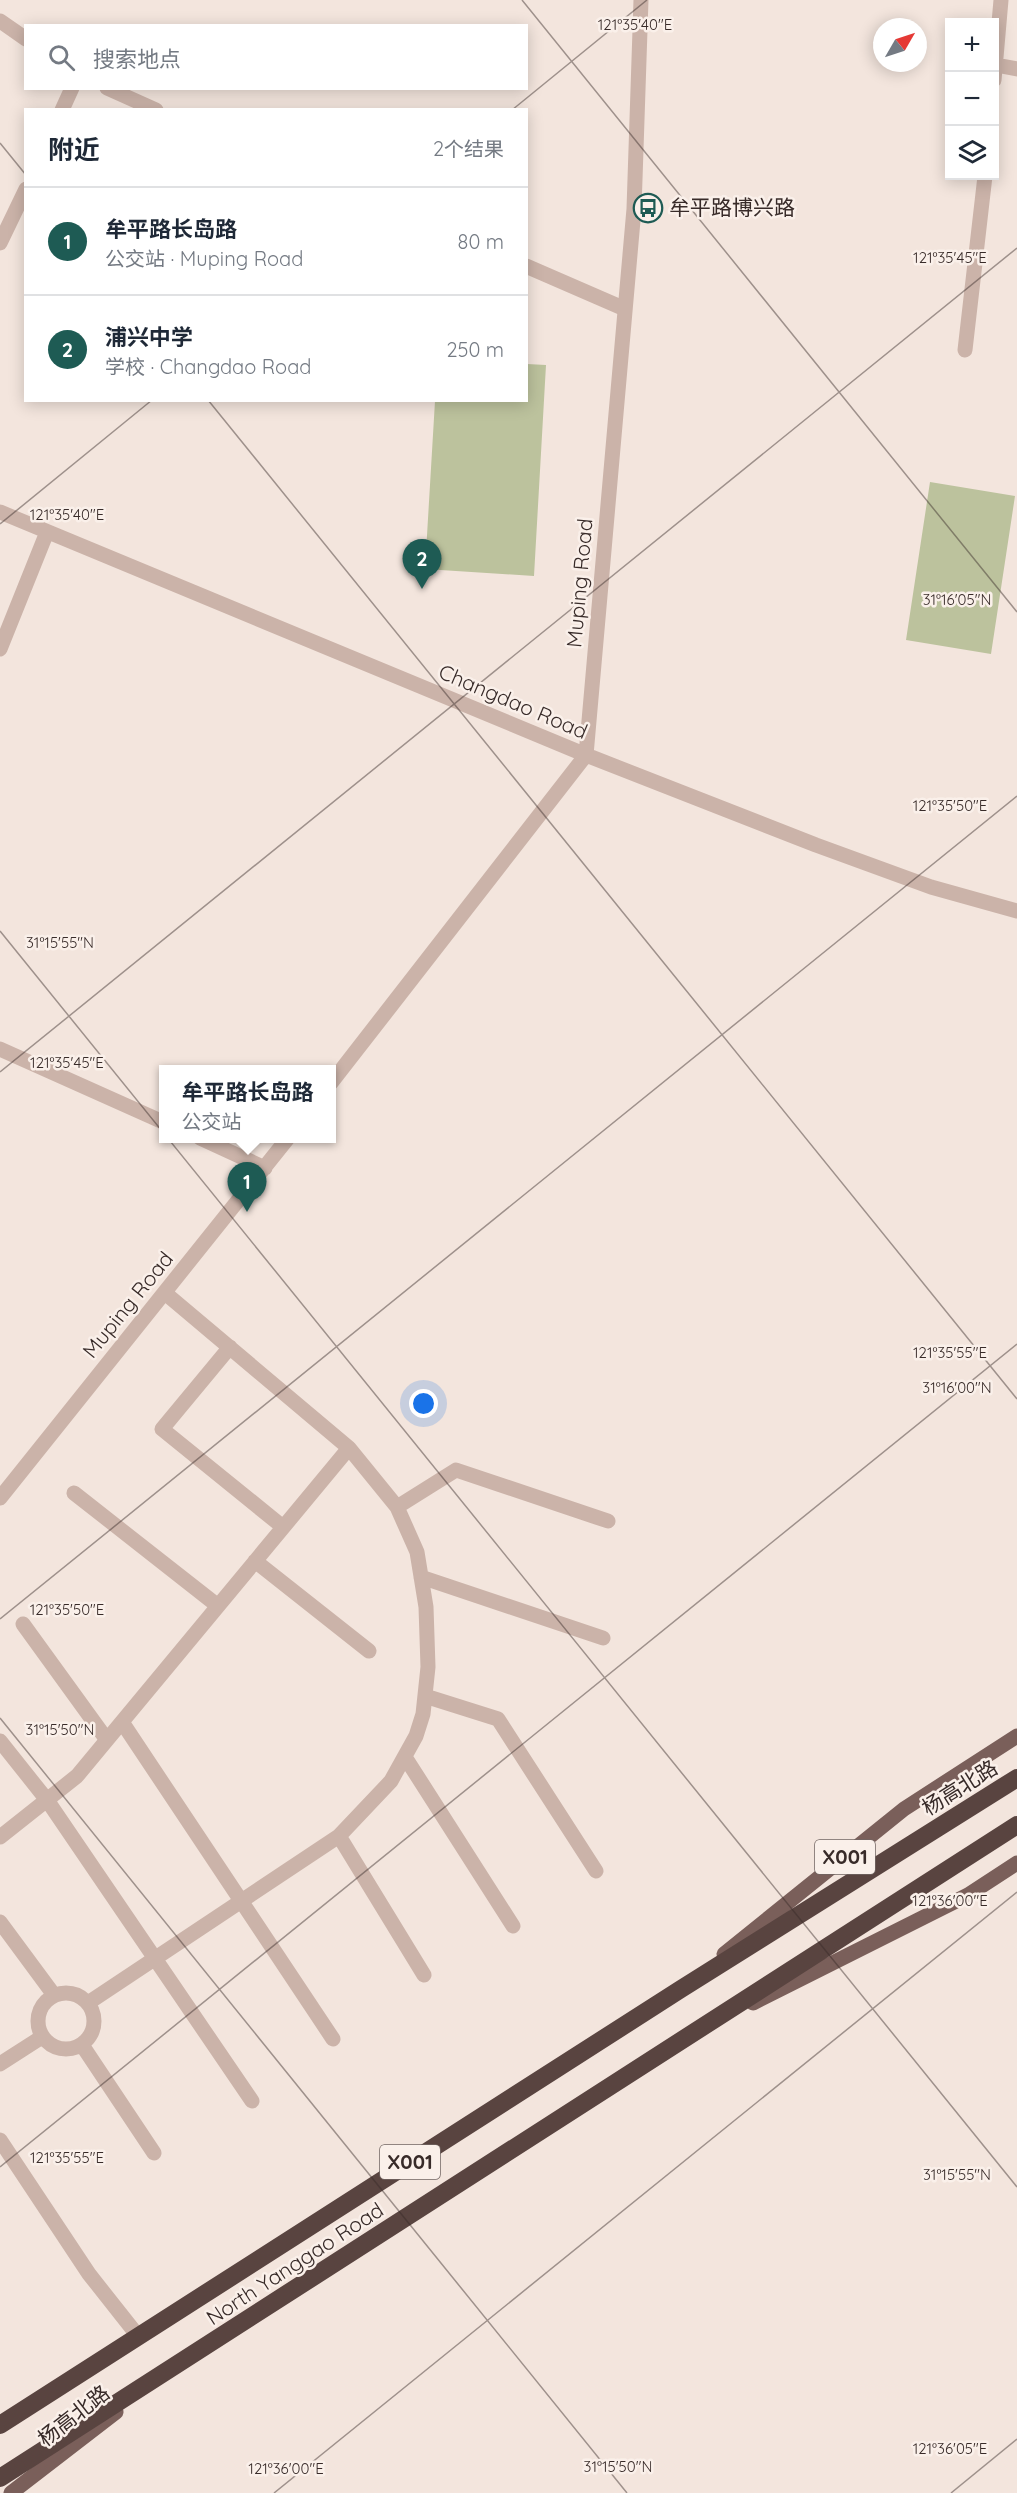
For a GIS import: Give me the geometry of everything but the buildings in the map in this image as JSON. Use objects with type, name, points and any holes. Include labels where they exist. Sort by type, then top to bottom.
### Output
[{"type":"highway","name":"杨高北路","points":[[928,1835],[1017,1778]]},
{"type":"highway","name":"North Yanggao Road","points":[[0,2478],[164,2375],[1017,1825]]},
{"type":"highway","name":"North Yanggao Road","points":[[0,2425],[681,1989],[928,1835]]},
{"type":"main road","name":"North Yanggao Road","points":[[681,1989],[904,1809],[1017,1736]]},
{"type":"main road","name":"North Yanggao Road","points":[[705,2027],[968,1895],[1017,1863]]},
{"type":"main road","name":"杨高北路","points":[[11,2493],[164,2375]]},
{"type":"street","name":"Muping Road","points":[[586,755],[634,209],[641,0]]},
{"type":"street","points":[[995,72],[1001,0]]},
{"type":"street","points":[[0,21],[24,38]]},
{"type":"street","points":[[999,72],[1017,69]]},
{"type":"street","points":[[63,108],[71,90]]},
{"type":"street","points":[[111,90],[152,108]]},
{"type":"street","points":[[965,350],[986,180]]},
{"type":"street","points":[[0,243],[24,193]]},
{"type":"street","points":[[528,267],[625,309]]},
{"type":"street","name":"Changdao Road","points":[[0,512],[586,755],[931,887],[1017,911]]},
{"type":"street","points":[[0,649],[47,532]]},
{"type":"street","points":[[336,1077],[586,755]]},
{"type":"street","points":[[0,1049],[159,1120]]},
{"type":"street","points":[[211,1143],[265,1168]]},
{"type":"street","name":"Muping Road","points":[[0,1497],[284,1143]]},
{"type":"street","points":[[88,2003],[339,1836],[392,1781],[416,1736],[425,1696],[428,1667],[426,1607],[417,1551],[397,1507],[349,1448],[165,1293]]},
{"type":"street","points":[[230,1347],[162,1429],[283,1527]]},
{"type":"street","points":[[0,1837],[77,1776],[349,1448]]},
{"type":"street","points":[[397,1507],[456,1470],[608,1521]]},
{"type":"street","points":[[74,1493],[218,1606]]},
{"type":"street","points":[[255,1562],[369,1651]]},
{"type":"street","points":[[421,1577],[603,1638]]},
{"type":"street","points":[[23,1624],[107,1740]]},
{"type":"street","points":[[425,1696],[498,1719],[596,1871]]},
{"type":"street","points":[[122,1722],[333,2039]]},
{"type":"street","points":[[0,1741],[47,1800],[252,2101]]},
{"type":"street","points":[[405,1758],[513,1926]]},
{"type":"street","points":[[339,1836],[424,1975]]},
{"type":"street","points":[[0,1922],[54,1995]]},
{"type":"street","points":[[72,1994],[88,2003],[92,2011],[93,2030],[82,2045],[74,2048],[56,2048],[42,2037],[37,2018],[40,2009],[54,1995],[72,1994]]},
{"type":"street","points":[[0,2064],[42,2037]]},
{"type":"street","points":[[82,2045],[154,2153]]},
{"type":"street","points":[[0,2140],[89,2274],[138,2336]]},
{"type":"green space","points":[[528,364],[546,365],[534,576],[425,569],[435,402],[528,402]]},
{"type":"green space","points":[[930,482],[1015,496],[991,654],[906,640]]},
{"type":"place","name":"牟平路博兴路","points":[[648,208]]},
{"type":"place","name":"浦兴中学","points":[[422,589]]},
{"type":"place","name":"牟平路长岛路","points":[[247,1212]]}]
